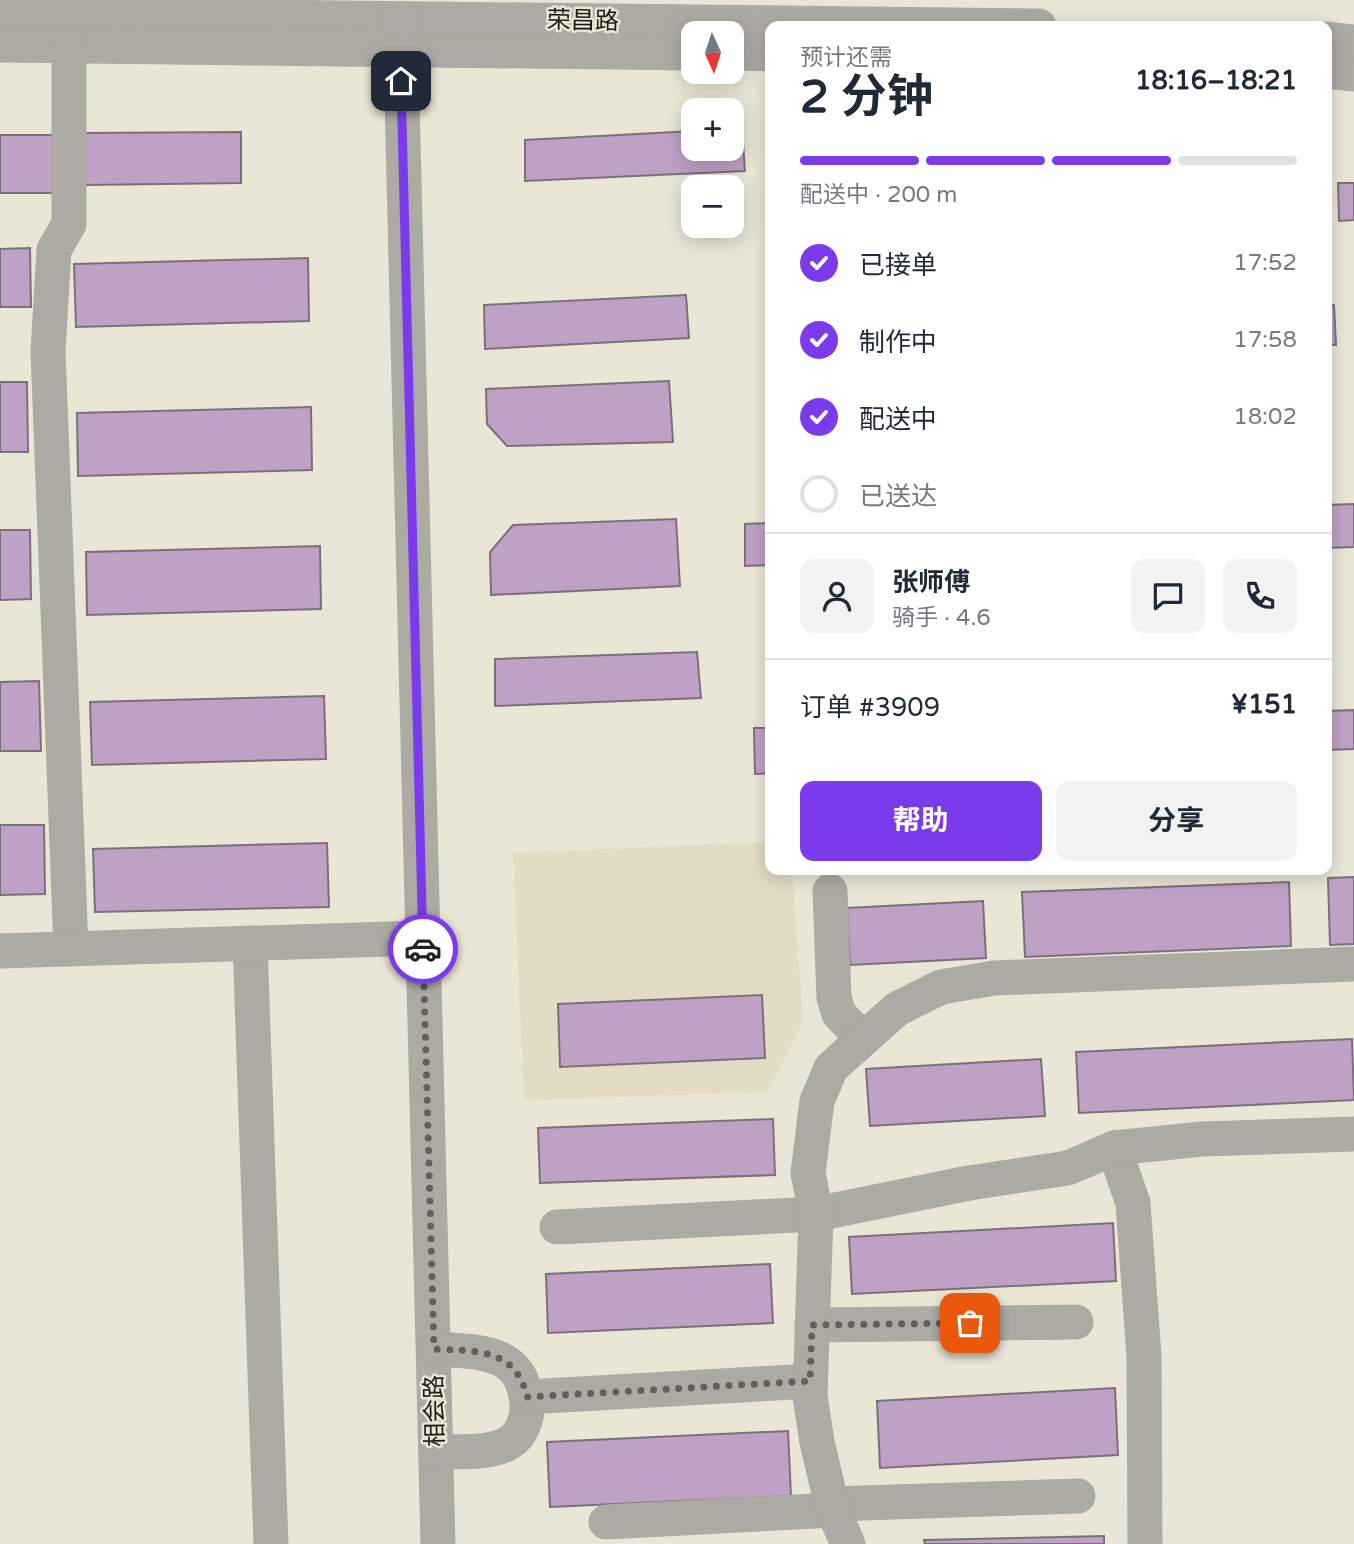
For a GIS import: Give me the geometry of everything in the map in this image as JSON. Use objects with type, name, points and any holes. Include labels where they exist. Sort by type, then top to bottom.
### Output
[{"type":"street","name":"荣昌路","points":[[0,14],[400,34],[681,52]]},
{"type":"street","name":"荣昌路","points":[[0,45],[69,46],[400,34],[765,29]]},
{"type":"street","name":"相会路","points":[[400,34],[438,1544]]},
{"type":"street","points":[[1332,40],[1354,42]]},
{"type":"street","points":[[69,46],[69,224],[54,250],[48,351],[71,949]]},
{"type":"street","points":[[744,53],[765,54]]},
{"type":"street","points":[[1332,72],[1354,74]]},
{"type":"street","points":[[830,891],[834,998],[839,1014],[862,1038]]},
{"type":"street","points":[[0,951],[423,938]]},
{"type":"street","points":[[250,943],[271,1544]]},
{"type":"street","points":[[848,1544],[832,1507],[817,1442],[810,1381],[816,1214],[808,1173],[817,1101],[831,1068],[897,1009],[941,987],[994,978],[1354,964]]},
{"type":"street","points":[[557,1227],[816,1214],[969,1183],[1068,1168],[1114,1148],[1202,1139],[1354,1134]]},
{"type":"street","points":[[1114,1148],[1133,1203],[1144,1356],[1145,1544]]},
{"type":"street","points":[[812,1325],[1076,1322]]},
{"type":"street","points":[[434,1349],[485,1352],[513,1365],[523,1380],[528,1414],[522,1429],[510,1442],[481,1450],[436,1452]]},
{"type":"street","points":[[527,1397],[810,1381]]},
{"type":"street","points":[[606,1522],[832,1507],[1078,1496]]},
{"type":"shaded area","points":[[765,842],[765,875],[792,875],[803,1022],[767,1092],[524,1100],[513,853]]},
{"type":"building","points":[[241,132],[241,183],[84,185],[83,133]]},
{"type":"building","points":[[681,132],[681,161],[744,161],[744,157],[745,171],[525,181],[525,140]]},
{"type":"building","points":[[0,135],[54,135],[55,193],[0,193]]},
{"type":"building","points":[[1338,183],[1354,183],[1354,220],[1339,221]]},
{"type":"building","points":[[30,248],[31,307],[0,307],[0,249]]},
{"type":"building","points":[[308,258],[309,321],[76,327],[74,264]]},
{"type":"building","points":[[686,295],[689,338],[485,349],[484,305]]},
{"type":"building","points":[[1332,305],[1334,305],[1336,345],[1332,345]]},
{"type":"building","points":[[669,381],[673,442],[507,446],[487,424],[486,389]]},
{"type":"building","points":[[0,382],[27,382],[28,452],[0,452]]},
{"type":"building","points":[[311,407],[312,470],[78,476],[77,413]]},
{"type":"building","points":[[1354,504],[1354,547],[1332,548],[1332,505]]},
{"type":"building","points":[[676,519],[680,586],[491,595],[490,552],[513,525]]},
{"type":"building","points":[[765,523],[765,565],[745,566],[745,524]]},
{"type":"building","points":[[0,530],[30,530],[31,599],[0,600]]},
{"type":"building","points":[[320,546],[321,609],[87,615],[86,552]]},
{"type":"building","points":[[697,652],[701,698],[495,706],[495,659]]},
{"type":"building","points":[[39,681],[41,751],[0,751],[0,682]]},
{"type":"building","points":[[324,696],[326,759],[92,765],[90,702]]},
{"type":"building","points":[[1354,710],[1354,749],[1332,750],[1332,711]]},
{"type":"building","points":[[754,728],[765,728],[765,773],[755,774]]},
{"type":"building","points":[[0,825],[44,825],[45,894],[0,895]]},
{"type":"building","points":[[327,843],[329,907],[95,912],[93,849]]},
{"type":"building","points":[[1354,877],[1354,944],[1330,945],[1328,878]]},
{"type":"building","points":[[1289,882],[1291,946],[1025,957],[1022,892]]},
{"type":"building","points":[[983,901],[986,958],[850,965],[847,908]]},
{"type":"building","points":[[762,995],[765,1058],[560,1067],[558,1004]]},
{"type":"building","points":[[1352,1039],[1354,1100],[1079,1113],[1076,1052]]},
{"type":"building","points":[[1041,1059],[1045,1116],[870,1126],[866,1069]]},
{"type":"building","points":[[773,1119],[775,1175],[540,1183],[538,1128]]},
{"type":"building","points":[[1113,1223],[1116,1281],[852,1294],[849,1237]]},
{"type":"building","points":[[770,1264],[773,1323],[548,1333],[546,1274]]},
{"type":"building","points":[[1115,1388],[1118,1455],[880,1468],[877,1401]]},
{"type":"building","points":[[788,1431],[791,1496],[550,1507],[547,1442]]},
{"type":"building","points":[[1104,1536],[1104,1544],[925,1544],[924,1540]]},
{"type":"way so far","points":[[423,949],[434,1349],[485,1352],[513,1365],[523,1380],[527,1397],[810,1381],[812,1325],[970,1323]]},
{"type":"route","points":[[401,81],[423,949]]}]
